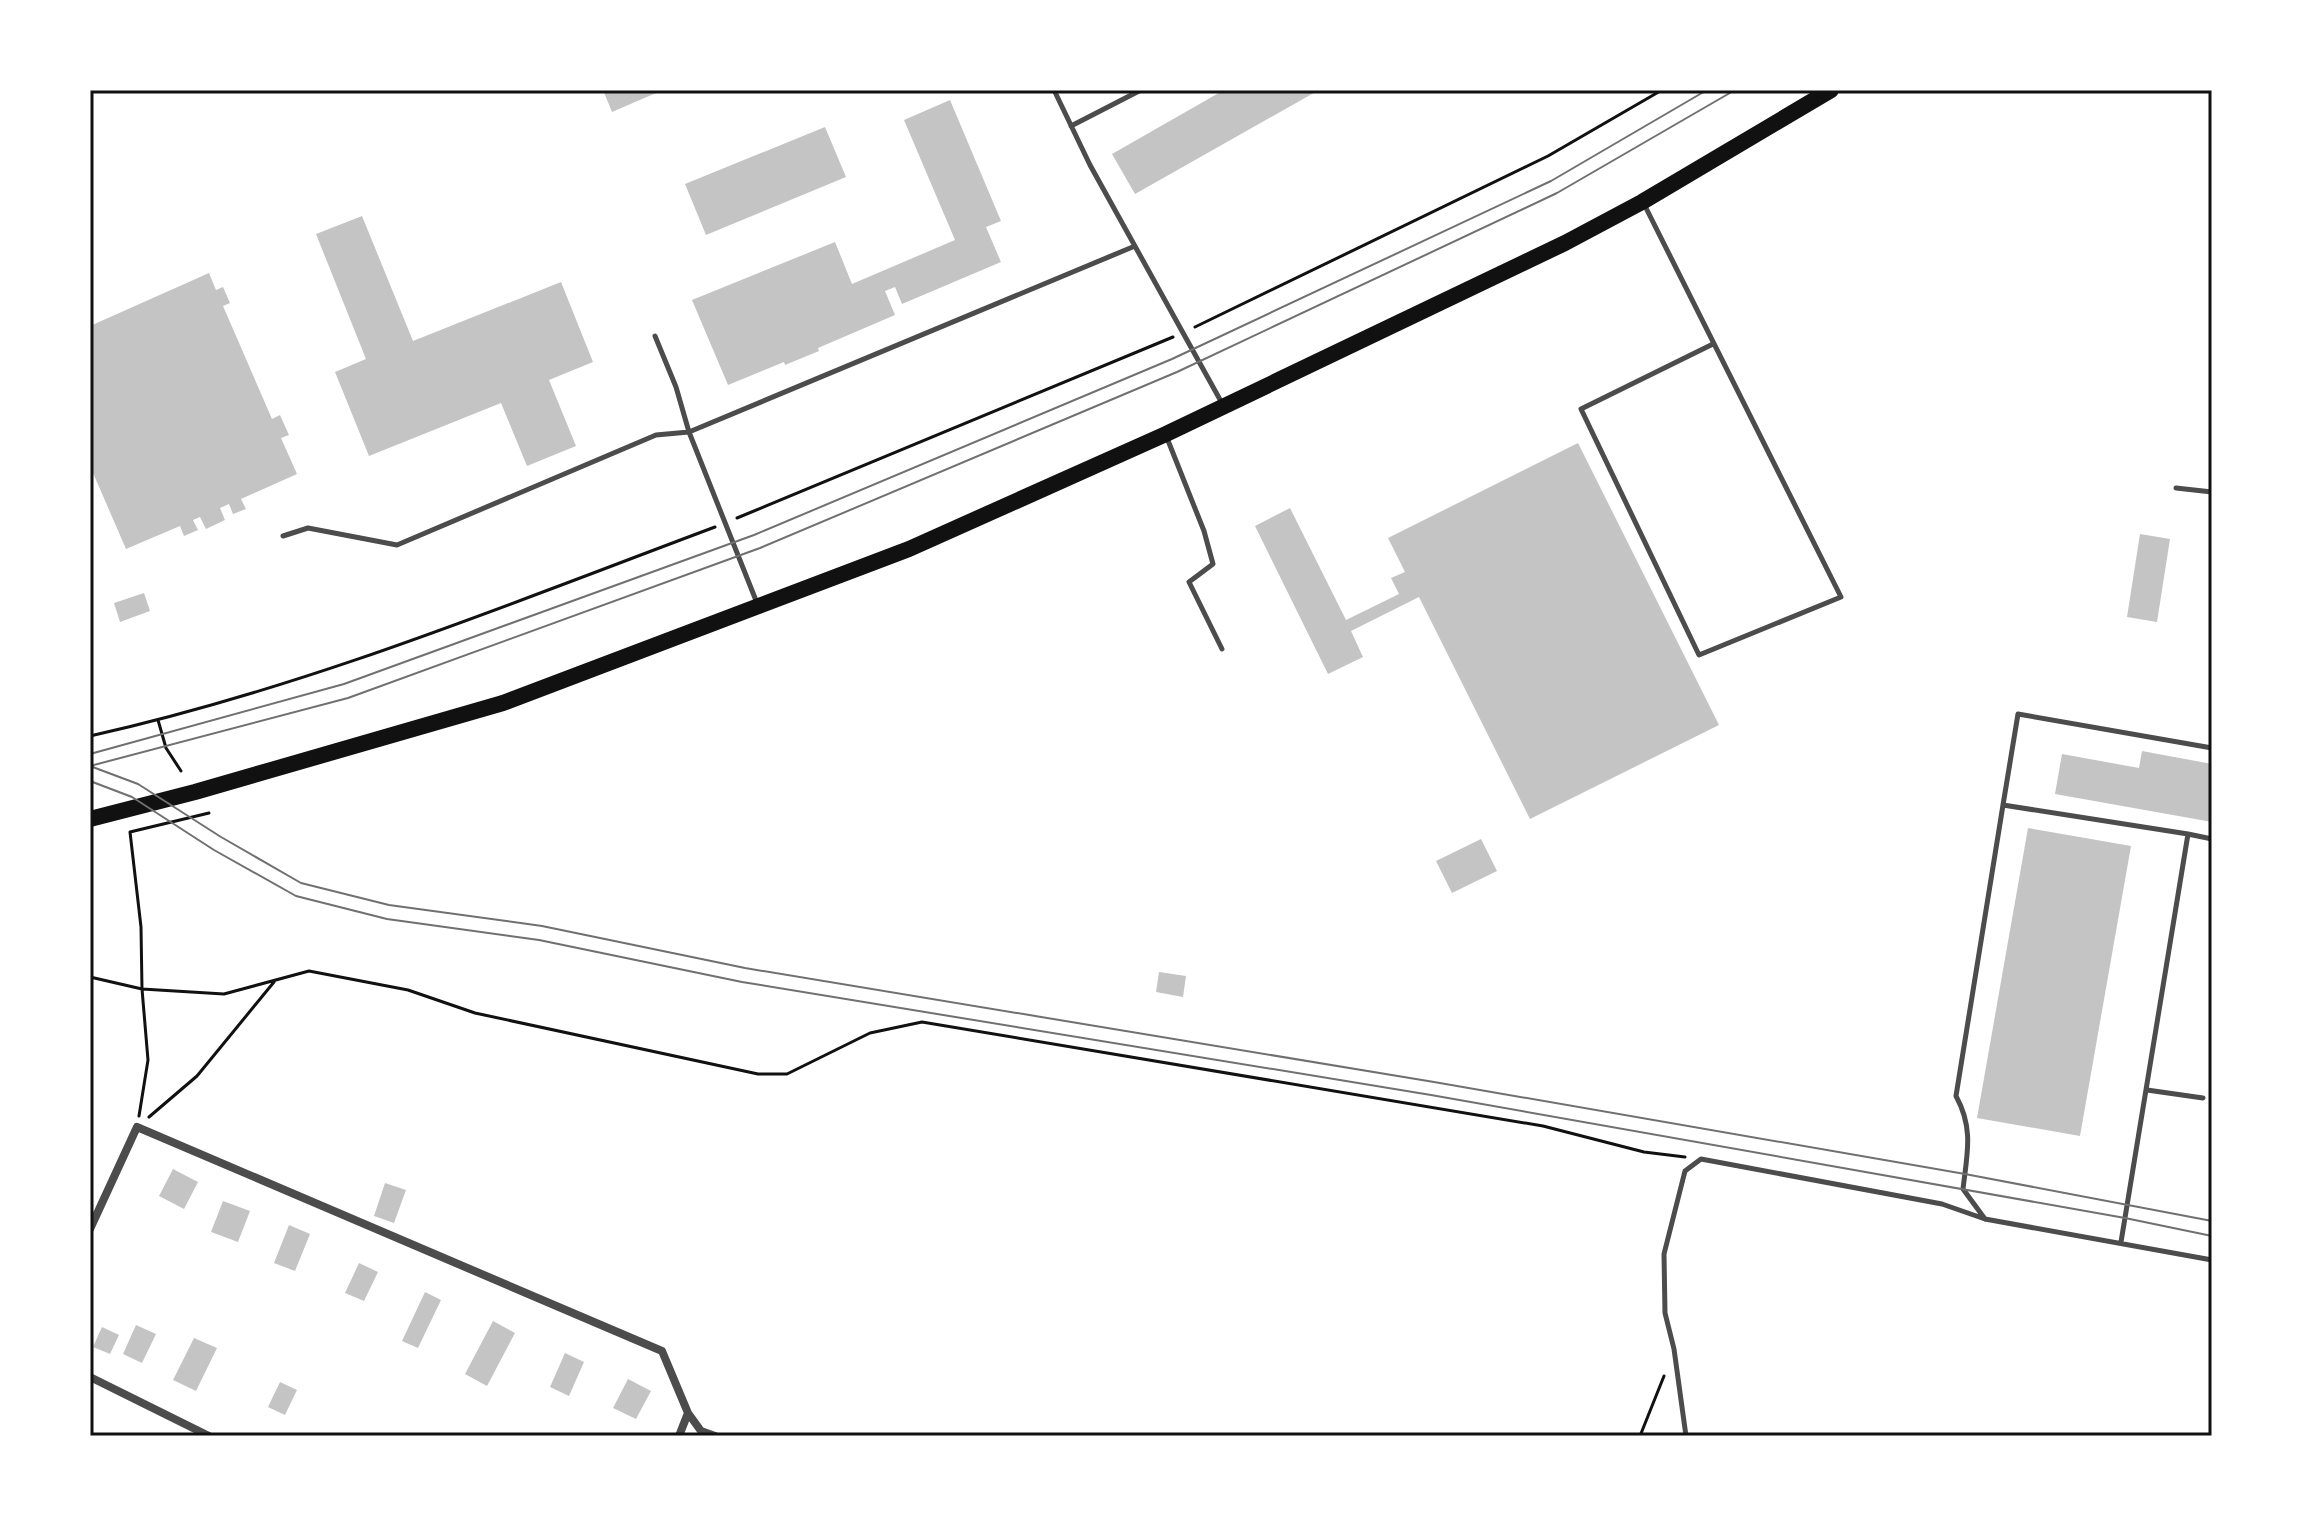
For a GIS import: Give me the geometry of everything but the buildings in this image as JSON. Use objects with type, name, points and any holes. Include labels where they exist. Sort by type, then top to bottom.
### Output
[{"type":"main road","points":[[90,819],[503,703],[909,549],[1166,434],[1565,243],[1642,202],[1831,90]]},
{"type":"street","points":[[90,1229],[137,1127],[662,1351],[688,1413],[701,1431],[715,1436]]},
{"type":"street","points":[[90,1377],[209,1436]]},
{"type":"street","points":[[679,1436],[688,1413]]},
{"type":"lane","points":[[1054,90],[1223,406]]},
{"type":"lane","points":[[1071,126],[1141,90]]},
{"type":"lane","points":[[1642,202],[1841,597],[1699,655],[1581,409],[1713,344]]},
{"type":"lane","points":[[283,536],[308,528],[397,545],[656,435],[689,432],[1135,246]]},
{"type":"lane","points":[[655,336],[676,387],[689,432],[759,608]]},
{"type":"lane","points":[[1166,434],[1204,531],[1213,564],[1189,582],[1222,649]]},
{"type":"lane","points":[[2176,488],[2212,492]]},
{"type":"lane","points":[[1985,1219],[1963,1189],[1969,1131],[1965,1112],[1956,1096],[2018,714],[2212,748]]},
{"type":"lane","points":[[2003,805],[2212,839]]},
{"type":"lane","points":[[2121,1242],[2188,834]]},
{"type":"lane","points":[[2147,1090],[2203,1098]]},
{"type":"lane","points":[[1686,1436],[1674,1349],[1665,1313],[1664,1254],[1685,1171],[1701,1159],[1942,1204],[1985,1219],[2212,1260]]},
{"type":"path","points":[[90,736],[158,720],[368,657],[724,523],[1183,333],[1548,156],[1662,90]]},
{"type":"path","points":[[158,720],[166,748],[181,771]]},
{"type":"path","points":[[137,1127],[148,1060],[141,927],[130,832],[209,813]]},
{"type":"path","points":[[90,977],[142,989],[224,994],[309,971],[408,990],[475,1013],[758,1074],[787,1074],[870,1033],[922,1022],[1543,1126],[1644,1152],[1701,1159]]},
{"type":"path","points":[[137,1127],[197,1076],[276,980]]},
{"type":"path","points":[[1640,1436],[1674,1349]]},
{"type":"tram line","points":[[90,754],[344,684],[754,535],[1172,359],[1551,181],[1707,90]]},
{"type":"tram line","points":[[90,766],[348,698],[760,548],[1177,372],[1557,193],[1735,90]]},
{"type":"tram line","points":[[90,766],[138,784],[301,883],[389,905],[542,926],[745,968],[1434,1082],[1965,1174],[2212,1221]]},
{"type":"tram line","points":[[90,781],[132,797],[214,850],[296,896],[387,919],[539,940],[742,982],[1431,1095],[2212,1236]]}]
